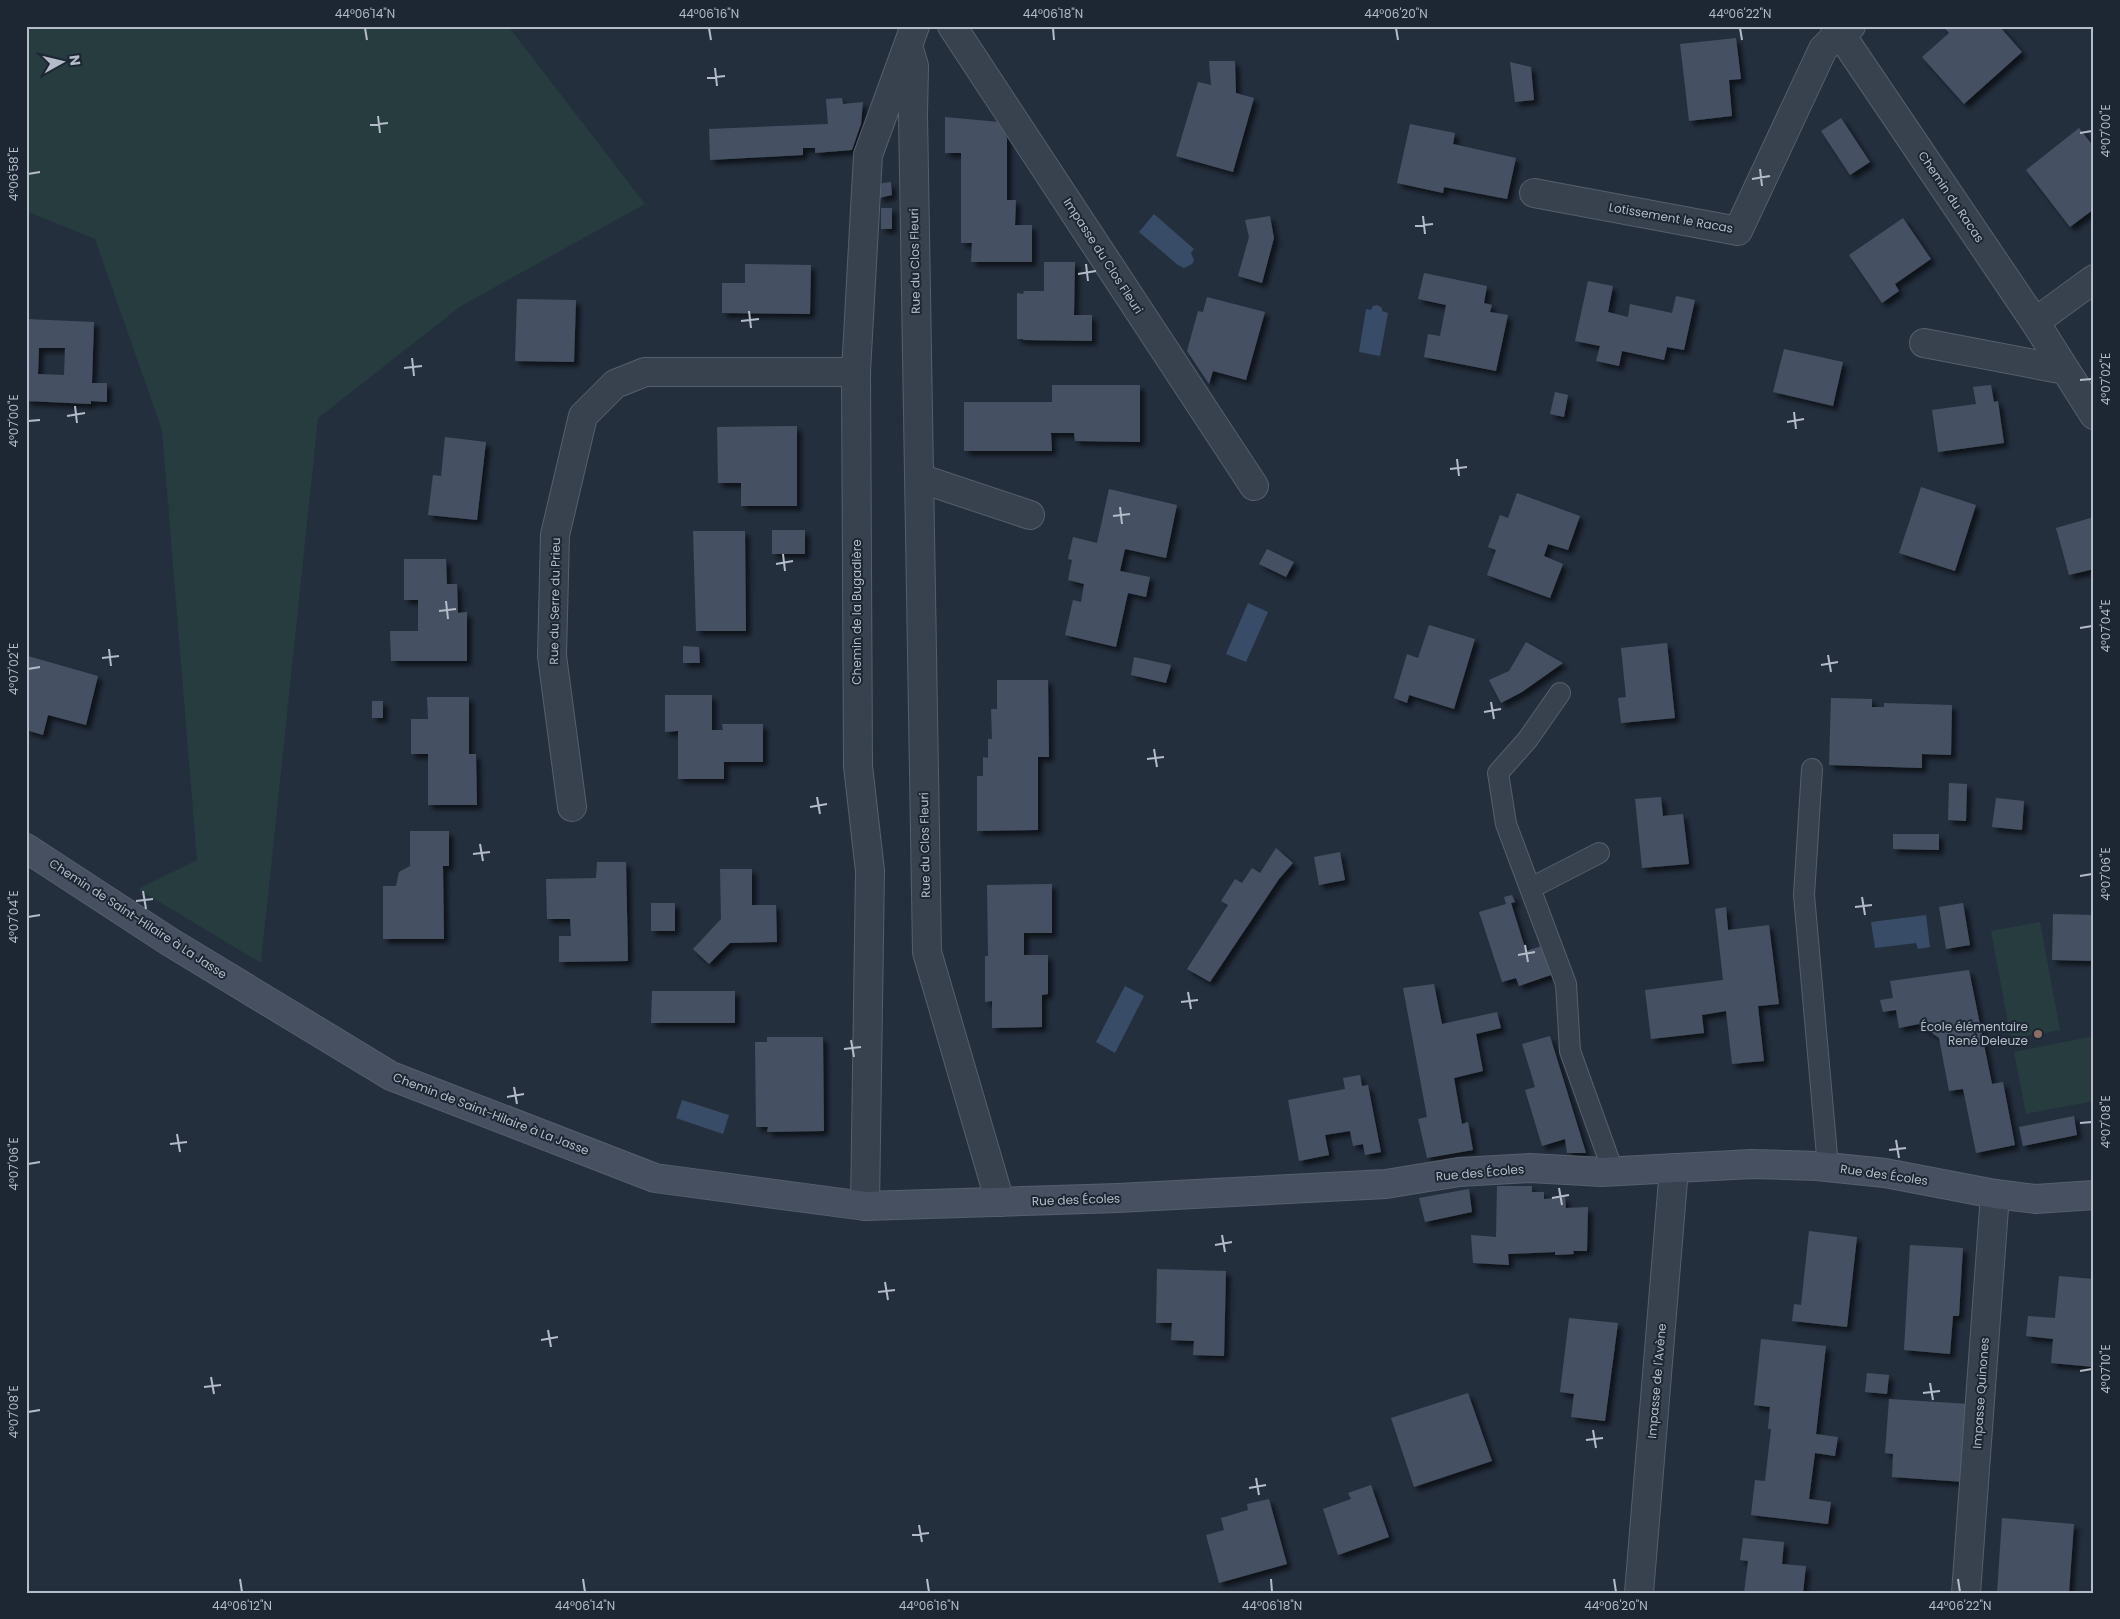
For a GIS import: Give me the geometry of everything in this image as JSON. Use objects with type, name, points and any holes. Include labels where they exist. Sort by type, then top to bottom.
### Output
[{"type":"street","name":"Impasse du Clos Fleuri","points":[[952,26],[1254,486]]},
{"type":"street","name":"Lotissement le Racas","points":[[1534,193],[1738,231],[1823,49],[1842,29]]},
{"type":"street","name":"Chemin du Racas","points":[[1842,29],[2036,322],[2094,415]]},
{"type":"street","name":"Chemin de la Bugadière","points":[[864,1206],[870,871],[858,766],[856,372],[868,155],[911,36]]},
{"type":"street","name":"Rue du Clos Fleuri","points":[[911,36],[914,66],[913,114],[927,952],[1000,1202]]},
{"type":"street","points":[[2036,322],[2094,279]]},
{"type":"street","points":[[1924,343],[2065,370]]},
{"type":"street","name":"Rue du Serre du Prieu","points":[[572,807],[552,656],[555,535],[583,416],[615,384],[644,372],[856,372]]},
{"type":"street","points":[[919,478],[1030,515]]},
{"type":"street","name":"Chemin de Saint-Hilaire à La Jasse","points":[[26,848],[170,942],[391,1076],[654,1178],[864,1206]]},
{"type":"street","name":"Rue des Écoles","points":[[864,1206],[1118,1198],[1386,1184],[1468,1171],[1530,1168],[1613,1171],[1752,1164],[1828,1167],[1885,1173],[1995,1194],[2036,1199],[2094,1195]]},
{"type":"street","name":"Impasse de l'Avène","points":[[1639,1593],[1674,1168]]},
{"type":"street","name":"Impasse Quinones","points":[[1966,1593],[1995,1194]]},
{"type":"lane","points":[[1560,693],[1528,739],[1498,773],[1506,824],[1566,984],[1570,1052],[1613,1171]]},
{"type":"lane","points":[[1812,769],[1804,895],[1828,1167]]},
{"type":"lane","points":[[1531,888],[1599,854]]},
{"type":"green space","points":[[26,26],[508,26],[645,204],[461,306],[318,418],[261,963],[138,889],[197,860],[162,430],[95,239],[26,211]]},
{"type":"green space","points":[[2040,922],[2060,1030],[2011,1039],[1991,931]]},
{"type":"green space","points":[[2094,1036],[2094,1101],[2026,1114],[2014,1052]]},
{"type":"water","points":[[1154,214],[1194,249],[1191,253],[1194,260],[1192,264],[1184,268],[1178,265],[1139,232]]},
{"type":"water","points":[[1377,305],[1382,308],[1382,311],[1388,313],[1380,356],[1359,352],[1366,309],[1371,310],[1373,306]]},
{"type":"water","points":[[1248,603],[1268,612],[1246,662],[1226,654]]},
{"type":"water","points":[[1926,915],[1930,947],[1918,949],[1916,943],[1875,948],[1871,922]]},
{"type":"water","points":[[1125,986],[1144,996],[1115,1053],[1096,1042]]},
{"type":"water","points":[[682,1100],[729,1115],[723,1134],[676,1118]]},
{"type":"building","points":[[1943,26],[1999,26],[2022,52],[1964,104],[1922,57],[1949,33]]},
{"type":"building","points":[[1736,38],[1741,79],[1729,80],[1732,116],[1689,121],[1680,44]]},
{"type":"building","points":[[1209,61],[1235,61],[1236,93],[1254,98],[1233,172],[1176,156],[1198,82],[1211,85]]},
{"type":"building","points":[[1510,62],[1531,67],[1534,100],[1515,102]]},
{"type":"building","points":[[842,98],[843,104],[863,102],[861,124],[852,150],[815,153],[815,148],[803,148],[803,155],[710,160],[709,129],[828,124],[826,99]]},
{"type":"building","points":[[945,117],[999,122],[1007,138],[1007,200],[1016,200],[1015,225],[1032,225],[1032,262],[971,262],[972,243],[961,243],[961,153],[945,153]]},
{"type":"building","points":[[1841,118],[1870,162],[1850,175],[1821,131]]},
{"type":"building","points":[[1410,124],[1455,133],[1453,144],[1516,158],[1507,199],[1444,187],[1443,193],[1397,183]]},
{"type":"building","points":[[2079,128],[2094,147],[2094,209],[2070,227],[2026,170]]},
{"type":"building","points":[[891,182],[892,195],[879,198],[877,184]]},
{"type":"building","points":[[881,208],[892,208],[892,229],[881,229]]},
{"type":"building","points":[[1270,216],[1274,238],[1262,283],[1238,276],[1249,237],[1245,220]]},
{"type":"building","points":[[1903,218],[1931,259],[1895,284],[1899,291],[1882,303],[1849,255]]},
{"type":"building","points":[[1044,262],[1075,262],[1074,315],[1092,315],[1092,341],[1017,339],[1017,293],[1044,291]]},
{"type":"building","points":[[745,264],[811,265],[810,314],[722,313],[722,283],[745,283]]},
{"type":"building","points":[[1424,273],[1487,286],[1484,303],[1492,305],[1490,312],[1508,315],[1496,371],[1424,357],[1428,334],[1440,336],[1446,305],[1418,299]]},
{"type":"building","points":[[1588,281],[1613,286],[1608,312],[1628,317],[1630,304],[1672,313],[1676,296],[1695,300],[1684,350],[1667,347],[1664,360],[1622,351],[1619,366],[1596,361],[1600,346],[1575,341]]},
{"type":"building","points":[[1207,297],[1265,312],[1246,380],[1213,371],[1209,384],[1187,351],[1198,311],[1203,312]]},
{"type":"building","points":[[517,299],[576,300],[574,362],[515,361]]},
{"type":"building","points":[[26,319],[94,322],[92,383],[107,383],[107,402],[91,401],[91,404],[26,401]],"holes":[[[39,348],[65,348],[64,375],[38,374]]]},
{"type":"building","points":[[1784,349],[1843,362],[1833,406],[1773,392]]},
{"type":"building","points":[[1052,385],[1140,385],[1140,442],[1075,441],[1074,433],[1051,433],[1052,451],[964,451],[964,402],[1052,402]]},
{"type":"building","points":[[1991,385],[1994,402],[1998,401],[2004,443],[1938,452],[1932,410],[1976,404],[1973,387]]},
{"type":"building","points":[[1555,392],[1568,395],[1564,417],[1550,414]]},
{"type":"building","points":[[797,426],[797,506],[741,506],[741,483],[718,483],[717,427]]},
{"type":"building","points":[[445,437],[486,442],[477,520],[428,515],[433,475],[441,476]]},
{"type":"building","points":[[1921,487],[1976,505],[1955,571],[1899,553]]},
{"type":"building","points":[[1109,489],[1177,505],[1166,558],[1125,549],[1120,571],[1150,577],[1146,597],[1128,593],[1116,647],[1065,635],[1073,600],[1081,602],[1084,584],[1068,580],[1072,560],[1068,559],[1073,537],[1097,543]]},
{"type":"building","points":[[1517,493],[1580,516],[1568,550],[1548,544],[1544,556],[1563,564],[1550,598],[1487,575],[1496,550],[1488,547],[1500,515],[1508,518]]},
{"type":"building","points":[[2094,517],[2094,569],[2069,575],[2056,528]]},
{"type":"building","points":[[772,530],[805,530],[805,554],[772,554]]},
{"type":"building","points":[[693,531],[745,531],[746,631],[696,631]]},
{"type":"building","points":[[1267,549],[1294,562],[1286,577],[1259,564]]},
{"type":"building","points":[[404,559],[446,559],[447,584],[457,584],[458,613],[467,612],[467,661],[391,661],[390,631],[418,631],[418,600],[404,600]]},
{"type":"building","points":[[1429,625],[1475,639],[1454,709],[1409,695],[1407,703],[1394,698],[1407,654],[1418,658]]},
{"type":"building","points":[[1526,642],[1563,663],[1522,692],[1501,703],[1489,680],[1509,671]]},
{"type":"building","points":[[1667,643],[1675,718],[1621,723],[1618,698],[1626,697],[1621,648]]},
{"type":"building","points":[[683,646],[699,647],[700,663],[683,663]]},
{"type":"building","points":[[28,656],[98,676],[86,725],[48,715],[43,735],[26,730]]},
{"type":"building","points":[[1134,657],[1171,665],[1166,683],[1131,675]]},
{"type":"building","points":[[997,680],[1048,680],[1049,757],[1038,757],[1038,830],[977,831],[977,776],[983,776],[983,757],[988,758],[988,739],[992,739],[991,709],[997,709]]},
{"type":"building","points":[[665,695],[712,695],[712,730],[723,730],[722,724],[763,724],[763,762],[724,762],[724,779],[678,779],[678,731],[665,732]]},
{"type":"building","points":[[427,697],[469,697],[469,754],[476,754],[477,805],[428,805],[428,754],[411,754],[411,719],[428,719]]},
{"type":"building","points":[[1831,698],[1872,699],[1872,707],[1884,707],[1884,703],[1952,705],[1951,755],[1922,754],[1922,768],[1829,765]]},
{"type":"building","points":[[372,701],[383,701],[383,718],[372,718]]},
{"type":"building","points":[[1949,783],[1967,784],[1966,821],[1948,820]]},
{"type":"building","points":[[1661,797],[1663,816],[1683,814],[1689,864],[1642,868],[1635,799]]},
{"type":"building","points":[[1996,798],[2024,801],[2022,830],[1992,827]]},
{"type":"building","points":[[410,831],[449,831],[449,866],[443,866],[444,939],[383,939],[383,886],[396,886],[399,872],[410,866]]},
{"type":"building","points":[[1893,834],[1939,834],[1939,850],[1893,849]]},
{"type":"building","points":[[1276,848],[1293,863],[1279,879],[1210,982],[1187,969],[1228,905],[1221,901],[1235,879],[1242,883],[1252,868],[1260,873]]},
{"type":"building","points":[[1340,852],[1345,880],[1319,885],[1314,857]]},
{"type":"building","points":[[597,862],[626,862],[628,961],[559,962],[559,936],[571,936],[570,919],[547,919],[546,879],[596,878]]},
{"type":"building","points":[[720,869],[752,869],[752,905],[776,905],[777,942],[730,943],[709,964],[693,949],[721,919]]},
{"type":"building","points":[[1052,884],[1052,933],[1024,933],[1024,955],[1048,955],[1048,994],[1042,995],[1042,1027],[992,1028],[992,1001],[985,1002],[985,956],[988,956],[987,885]]},
{"type":"building","points":[[1512,895],[1515,902],[1511,903],[1526,951],[1542,946],[1551,975],[1519,986],[1516,978],[1502,982],[1479,912],[1506,904],[1504,897]]},
{"type":"building","points":[[651,903],[675,903],[675,931],[651,931]]},
{"type":"building","points":[[1963,903],[1970,945],[1946,949],[1939,907]]},
{"type":"building","points":[[1726,907],[1728,930],[1769,925],[1779,1004],[1758,1006],[1764,1061],[1732,1064],[1726,1011],[1702,1015],[1704,1033],[1651,1039],[1645,990],[1723,980],[1715,909]]},
{"type":"building","points":[[2053,914],[2094,915],[2094,961],[2052,960]]},
{"type":"building","points":[[1969,970],[1992,1084],[2003,1082],[2015,1145],[1976,1153],[1963,1089],[1949,1091],[1939,1038],[1919,1024],[1899,1028],[1896,1010],[1883,1012],[1880,1000],[1893,998],[1890,981]]},
{"type":"building","points":[[1434,984],[1442,1024],[1497,1012],[1501,1028],[1476,1034],[1483,1071],[1454,1078],[1462,1124],[1468,1122],[1473,1150],[1427,1158],[1418,1119],[1427,1117],[1403,988]]},
{"type":"building","points":[[652,991],[735,991],[735,1023],[651,1023]]},
{"type":"building","points":[[1550,1036],[1586,1153],[1567,1153],[1565,1139],[1542,1146],[1525,1090],[1535,1087],[1522,1044]]},
{"type":"building","points":[[767,1037],[823,1037],[824,1131],[767,1132],[768,1127],[756,1127],[755,1042],[767,1042]]},
{"type":"building","points":[[1360,1075],[1362,1086],[1368,1085],[1381,1152],[1365,1155],[1363,1144],[1353,1146],[1350,1131],[1325,1135],[1329,1155],[1299,1161],[1288,1100],[1345,1089],[1343,1078]]},
{"type":"building","points":[[2074,1116],[2077,1135],[2023,1146],[2019,1127]]},
{"type":"building","points":[[1497,1186],[1532,1186],[1532,1192],[1544,1192],[1544,1199],[1565,1197],[1566,1208],[1588,1207],[1587,1251],[1573,1251],[1574,1254],[1555,1255],[1555,1252],[1508,1254],[1509,1265],[1473,1263],[1471,1235],[1496,1237]]},
{"type":"building","points":[[1469,1189],[1472,1212],[1425,1222],[1419,1198]]},
{"type":"building","points":[[1809,1231],[1857,1237],[1847,1327],[1792,1321],[1794,1304],[1801,1305]]},
{"type":"building","points":[[1910,1245],[1963,1248],[1959,1316],[1953,1316],[1950,1354],[1904,1350]]},
{"type":"building","points":[[1157,1269],[1226,1271],[1224,1356],[1193,1355],[1194,1341],[1171,1340],[1172,1323],[1156,1323]]},
{"type":"building","points":[[2059,1276],[2094,1279],[2094,1367],[2051,1363],[2053,1339],[2026,1336],[2028,1316],[2055,1318]]},
{"type":"building","points":[[1569,1318],[1618,1323],[1605,1421],[1571,1417],[1574,1394],[1560,1392]]},
{"type":"building","points":[[1761,1339],[1826,1346],[1816,1434],[1838,1437],[1835,1456],[1815,1453],[1809,1499],[1831,1502],[1828,1524],[1751,1515],[1755,1480],[1765,1481],[1771,1429],[1768,1429],[1770,1407],[1754,1405]]},
{"type":"building","points":[[1867,1373],[1889,1375],[1887,1394],[1865,1392]]},
{"type":"building","points":[[1468,1393],[1492,1461],[1414,1487],[1391,1418]]},
{"type":"building","points":[[1889,1399],[1970,1404],[1964,1482],[1892,1477],[1893,1454],[1885,1453]]},
{"type":"building","points":[[1371,1485],[1389,1537],[1338,1555],[1323,1509],[1351,1499],[1348,1493]]},
{"type":"building","points":[[1269,1499],[1287,1564],[1219,1583],[1206,1535],[1224,1530],[1221,1518],[1248,1510],[1247,1504]]},
{"type":"building","points":[[2002,1518],[2074,1524],[2069,1593],[1997,1593]]},
{"type":"building","points":[[1743,1538],[1784,1542],[1782,1564],[1806,1566],[1803,1593],[1744,1593],[1748,1561],[1740,1560]]},
{"type":"place","name":"École élémentaire René Deleuze","points":[[2038,1034]]}]
